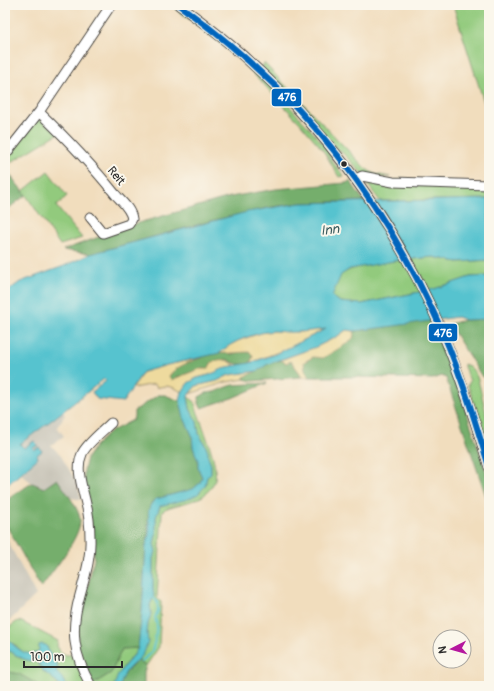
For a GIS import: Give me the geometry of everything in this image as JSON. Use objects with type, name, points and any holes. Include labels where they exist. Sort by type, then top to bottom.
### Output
[{"type":"street","points":[[5,155],[39,112],[111,5]]},
{"type":"street","points":[[179,5],[223,38],[281,91],[322,135],[356,179],[380,215],[415,276],[440,327],[460,376],[489,467]]},
{"type":"street","name":"Reit","points":[[39,112],[70,141],[95,169],[128,210],[132,219],[129,224],[103,233],[90,217]]},
{"type":"street","points":[[356,179],[362,176],[392,182],[489,185]]},
{"type":"street","points":[[91,686],[80,664],[76,652],[74,636],[79,597],[88,566],[90,547],[87,506],[79,464],[85,448],[111,423]]},
{"type":"shaded area","points":[[63,412],[65,415],[57,427],[64,436],[51,445],[61,456],[76,481],[82,500],[71,498],[57,479],[44,488],[32,483],[21,474],[38,458],[33,448],[28,446],[24,448],[20,445]]},
{"type":"shaded area","points":[[5,536],[36,595],[5,625]]},
{"type":"green space","points":[[170,5],[174,5],[206,29],[276,91],[327,148],[332,161],[344,176],[339,177],[323,150],[300,123],[239,59]]},
{"type":"green space","points":[[453,5],[489,5],[489,118]]},
{"type":"green space","points":[[264,63],[366,169],[375,174],[390,177],[369,177],[360,171],[344,154],[336,148],[262,67]]},
{"type":"green space","points":[[38,119],[59,133],[5,166],[5,159]]},
{"type":"green space","points":[[5,169],[26,195],[5,211]]},
{"type":"green space","points":[[48,171],[67,196],[56,206],[82,238],[60,245],[23,191]]},
{"type":"green space","points":[[350,181],[364,201],[300,203],[272,207],[215,220],[90,254],[63,250],[138,223],[230,197],[276,189],[346,183]]},
{"type":"green space","points":[[365,181],[489,186],[489,199],[380,201]]},
{"type":"green space","points":[[433,257],[458,262],[489,260],[489,276],[470,277],[434,289],[361,304],[340,302],[332,296],[340,276],[356,268],[398,260]]},
{"type":"green space","points":[[489,319],[489,377],[482,377],[449,324],[465,320]]},
{"type":"green space","points":[[431,320],[454,375],[489,481],[489,505],[446,378],[442,376],[433,379],[309,377],[305,370],[303,362],[353,338],[355,331]]},
{"type":"green space","points":[[250,352],[253,357],[250,363],[238,364],[227,359],[208,369],[199,369],[171,380],[169,376],[179,367],[200,358],[220,353],[232,354]]},
{"type":"green space","points":[[281,360],[286,363],[291,361],[300,373],[301,377],[252,381],[244,379],[244,377],[268,364]]},
{"type":"green space","points":[[464,364],[469,366],[474,371],[478,379],[489,426],[489,449],[468,385],[470,381]]},
{"type":"green space","points":[[267,383],[232,398],[201,408],[199,403],[199,397],[206,393],[214,392],[233,385]]},
{"type":"green space","points":[[158,395],[165,395],[180,401],[184,418],[192,435],[193,447],[198,461],[198,468],[202,477],[200,483],[193,489],[156,499],[151,503],[148,520],[148,536],[138,648],[122,649],[111,673],[93,684],[77,644],[80,611],[94,559],[93,534],[84,484],[84,470],[87,458],[95,446],[110,432],[133,420],[134,411]]},
{"type":"green space","points":[[188,397],[194,401],[208,441],[214,463],[215,479],[213,484],[203,496],[165,509],[162,512],[157,598],[161,602],[159,647],[146,666],[138,661],[144,652],[144,647],[148,642],[148,624],[151,614],[150,605],[154,596],[153,558],[156,552],[154,544],[156,534],[156,517],[160,506],[172,502],[205,486],[207,477],[211,473],[208,452],[199,434],[197,422],[190,409]]},
{"type":"green space","points":[[57,479],[77,510],[80,519],[79,526],[71,544],[41,588],[5,523],[5,502],[32,483],[44,488]]},
{"type":"green space","points":[[18,621],[58,641],[57,646],[61,653],[67,655],[74,654],[87,686],[66,686],[62,678],[56,672],[58,665],[53,660],[46,645],[36,654],[31,655],[24,653],[14,644],[5,641],[5,630]]},
{"type":"green space","points":[[138,648],[123,668],[114,686],[94,686],[93,684],[111,673],[122,649]]},
{"type":"green space","points":[[10,651],[20,658],[37,661],[43,671],[61,686],[40,686],[19,674],[5,671],[5,652]]},
{"type":"green space","points":[[138,661],[146,666],[144,672],[144,686],[120,686],[127,672]]},
{"type":"green space","points":[[5,671],[19,674],[40,686],[5,686]]},
{"type":"sand","points":[[327,328],[291,347],[250,363],[253,357],[250,352],[220,353],[226,347],[237,341],[264,332],[301,332]]},
{"type":"sand","points":[[346,330],[355,331],[353,338],[348,343],[323,358],[313,357],[304,362],[305,370],[309,377],[301,377],[300,373],[291,361],[286,363],[281,360],[323,344]]},
{"type":"sand","points":[[201,358],[175,370],[169,376],[171,380],[199,369],[208,369],[212,362],[219,360],[226,360],[235,365],[197,378],[188,383],[182,392],[164,386],[157,388],[154,384],[133,388],[143,372]]},
{"type":"sand","points":[[257,371],[244,377],[244,379],[226,382],[189,394],[196,386],[217,381],[229,375]]},
{"type":"water","name":"Inn","points":[[489,199],[489,260],[458,262],[433,257],[394,261],[350,269],[341,275],[332,296],[340,302],[361,304],[434,289],[470,277],[489,276],[489,319],[465,320],[457,317],[355,331],[346,330],[338,336],[316,347],[268,364],[257,371],[229,375],[217,381],[196,386],[189,394],[190,409],[197,422],[199,434],[208,452],[211,473],[207,477],[205,486],[198,494],[188,499],[160,506],[156,517],[156,534],[154,544],[156,552],[153,558],[154,596],[150,605],[151,614],[148,624],[148,642],[145,652],[127,671],[120,686],[114,686],[118,675],[138,648],[142,612],[146,545],[149,536],[148,514],[150,506],[156,499],[193,489],[200,483],[202,477],[198,468],[198,461],[193,447],[192,435],[184,418],[180,401],[182,392],[188,383],[197,378],[209,375],[227,367],[250,363],[276,354],[326,329],[260,333],[238,341],[220,353],[143,372],[123,402],[97,399],[92,392],[106,381],[104,379],[20,444],[24,448],[34,441],[38,445],[33,448],[34,450],[39,447],[42,451],[37,455],[38,458],[5,487],[5,293],[20,282],[64,266],[90,254],[247,212],[300,203]]},
{"type":"water","points":[[5,641],[9,641],[21,651],[32,654],[39,650],[39,645],[46,645],[53,660],[58,666],[56,672],[62,678],[66,686],[61,686],[43,671],[37,661],[26,660],[10,651],[5,652]]},
{"type":"waterway","points":[[141,662],[152,651],[155,640],[157,626],[155,617],[158,611],[157,601],[152,597]]},
{"type":"transit line","name":"476","points":[[179,5],[238,51],[309,121],[334,150],[378,212],[416,277],[442,330],[464,388],[489,467]]}]
